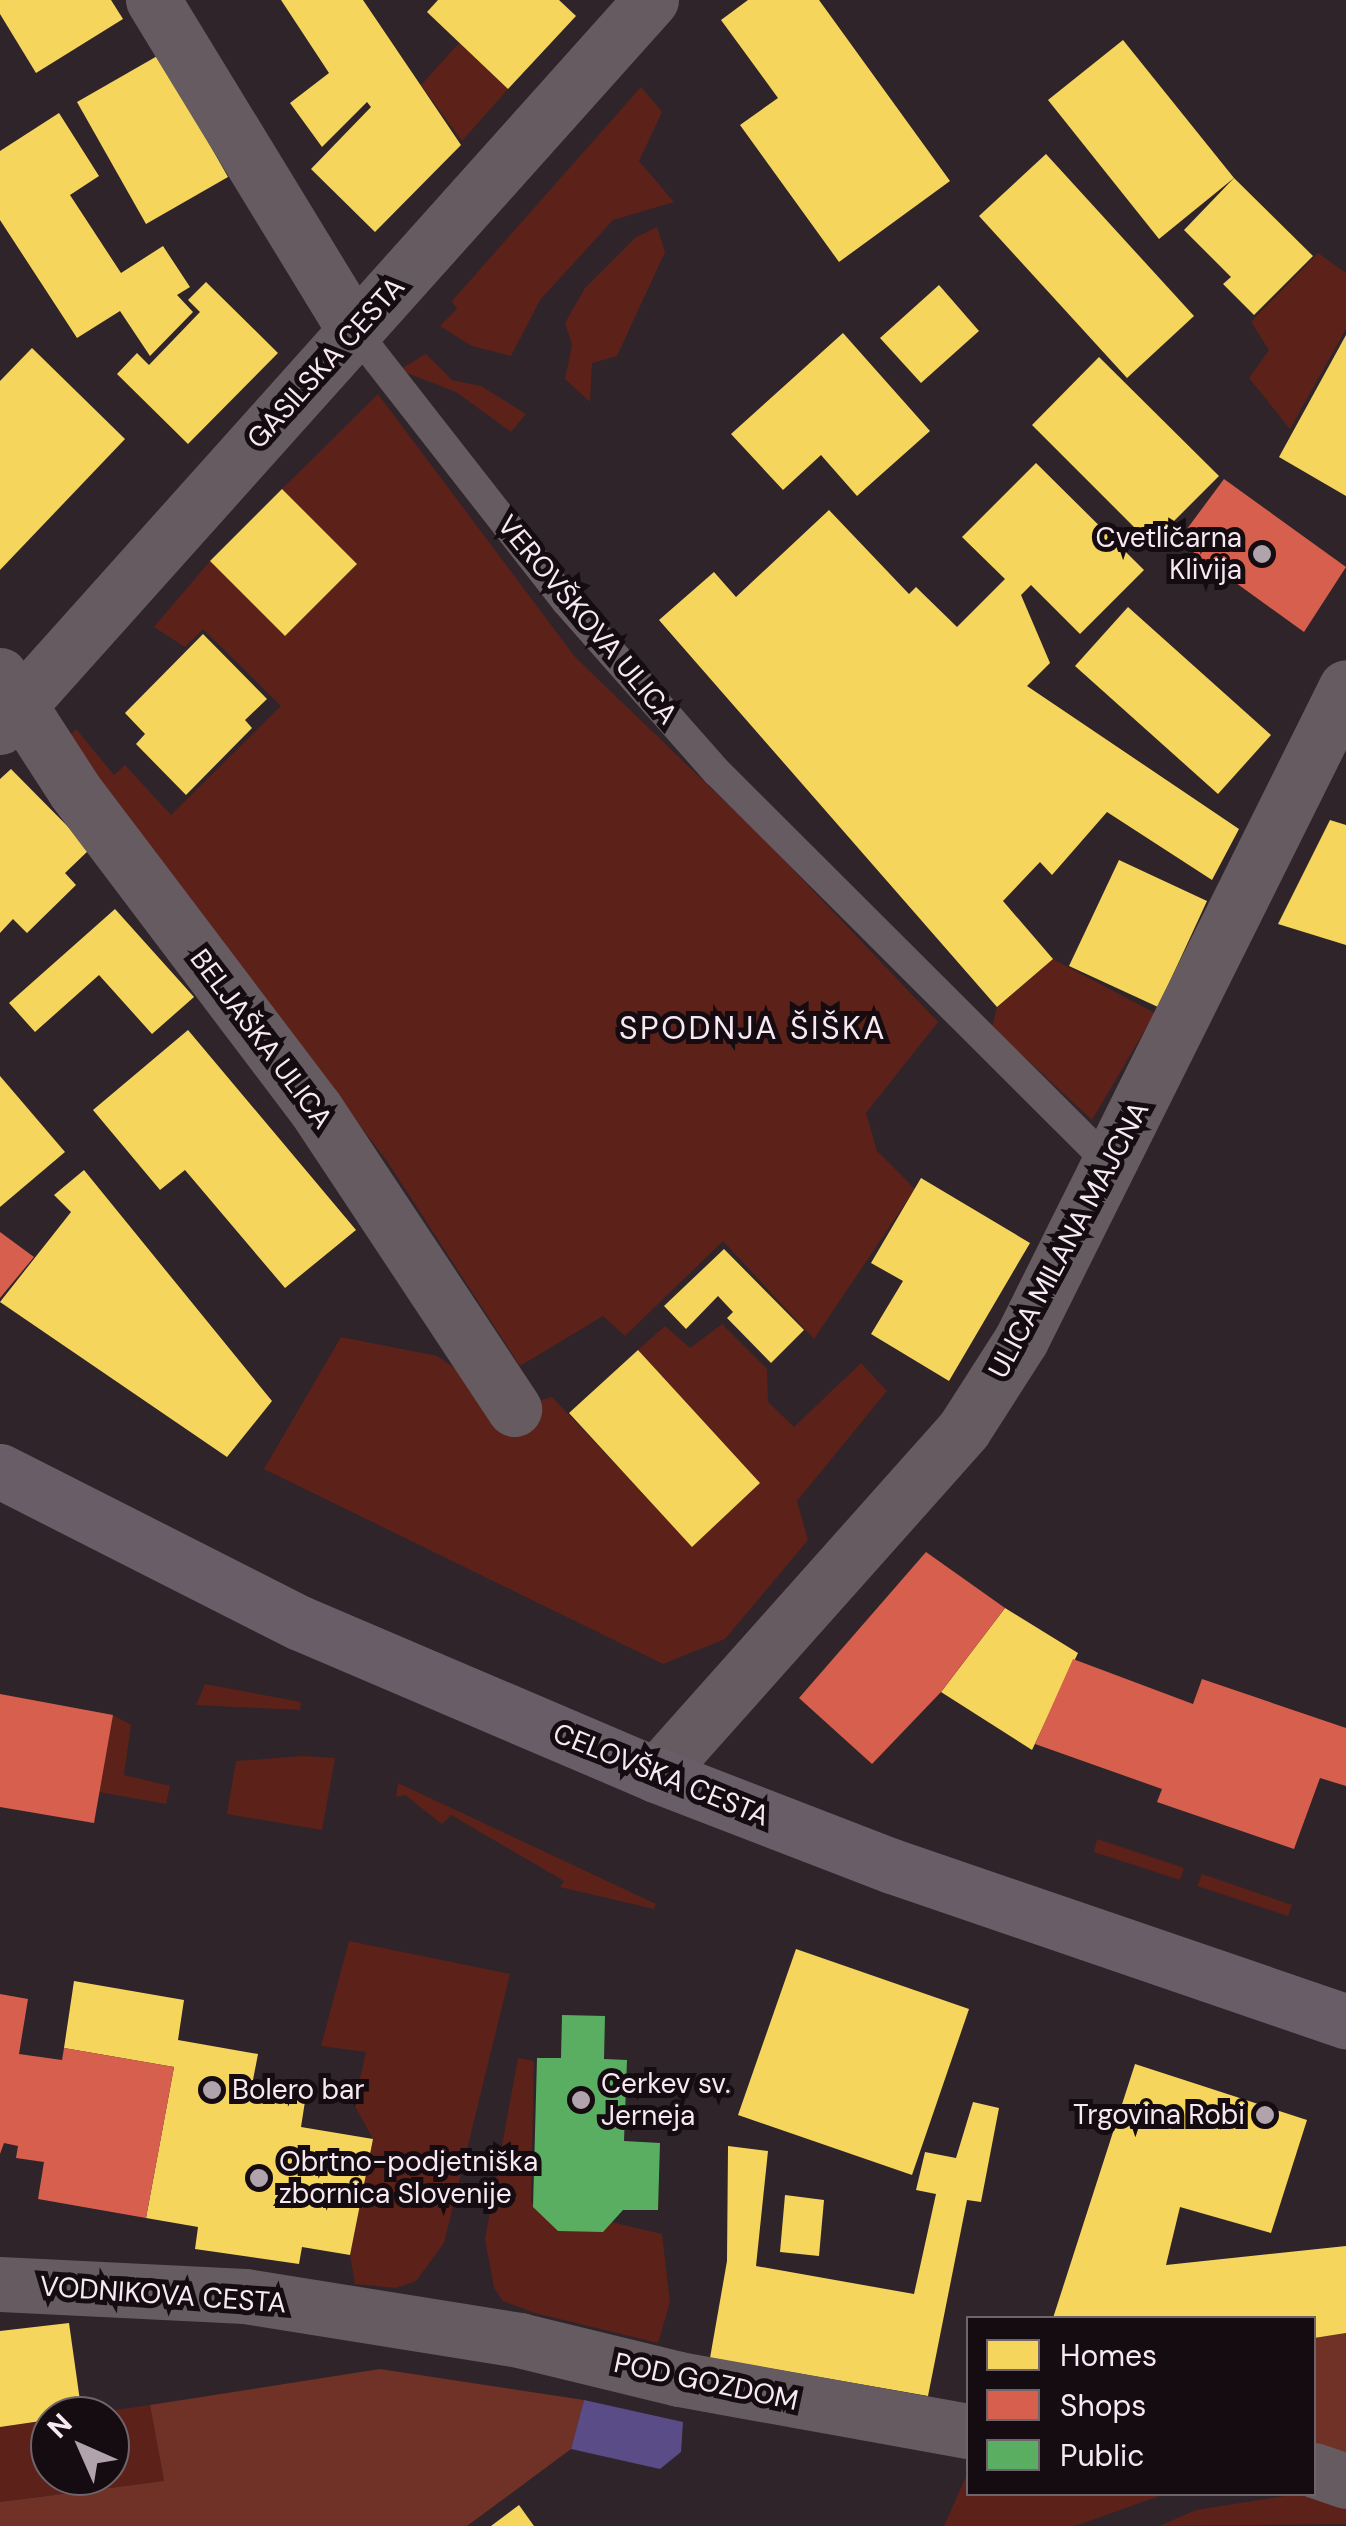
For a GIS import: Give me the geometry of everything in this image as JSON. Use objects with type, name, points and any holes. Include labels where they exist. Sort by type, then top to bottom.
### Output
[{"type":"main road","name":"CELOVŠKA CESTA","points":[[0,1470],[300,1623],[656,1774],[892,1866],[1346,2021]]},
{"type":"street","name":"VEROVŠKOVA ULICA","points":[[153,0],[354,331]]},
{"type":"street","name":"GASILSKA CESTA","points":[[7,702],[354,331],[632,7]]},
{"type":"street","name":"ULICA MILANA MAJCNA","points":[[656,1774],[964,1429],[1021,1340],[1329,771],[1346,687]]},
{"type":"street","name":"BELJAŠKA ULICA","points":[[7,702],[315,1108],[514,1408]]},
{"type":"street","name":"VODNIKOVA CESTA","points":[[0,2284],[245,2296],[444,2329]]},
{"type":"street","name":"POD GOZDOM","points":[[444,2329],[966,2431]]},
{"type":"street","points":[[1316,2471],[1346,2481]]},
{"type":"lane","name":"VEROVŠKOVA ULICA","points":[[354,331],[566,601],[716,772],[1112,1166]]},
{"type":"shaded area","points":[[459,43],[508,89],[462,141],[421,85]]},
{"type":"shaded area","points":[[641,87],[662,112],[639,161],[674,202],[613,220],[540,300],[511,356],[472,346],[440,326],[457,309],[452,301]]},
{"type":"shaded area","points":[[657,227],[665,252],[617,356],[592,363],[590,402],[565,379],[572,345],[565,323],[585,288],[635,238]]},
{"type":"shaded area","points":[[1318,253],[1346,273],[1346,329],[1290,429],[1249,378],[1269,350],[1251,322]]},
{"type":"shaded area","points":[[426,354],[452,380],[481,386],[526,414],[511,432],[456,392],[399,370]]},
{"type":"shaded area","points":[[378,394],[575,657],[765,840],[938,1022],[866,1113],[877,1151],[915,1189],[814,1339],[723,1241],[625,1336],[603,1316],[520,1366],[387,1161],[65,741],[76,729],[114,775],[125,765],[171,815],[281,706],[203,629],[185,647],[154,627],[210,561],[285,636],[357,564],[282,489]]},
{"type":"shaded area","points":[[1053,959],[1155,1013],[1092,1120],[992,1027],[997,1007]]},
{"type":"shaded area","points":[[722,1324],[767,1369],[768,1402],[794,1427],[861,1363],[887,1391],[797,1501],[808,1540],[725,1639],[663,1664],[264,1469],[341,1337],[437,1356],[514,1408],[552,1397],[693,1546],[760,1483],[638,1350],[665,1326],[690,1348]]},
{"type":"shaded area","points":[[205,1684],[301,1702],[300,1710],[196,1705]]},
{"type":"shaded area","points":[[113,1715],[131,1725],[124,1775],[170,1786],[166,1804],[99,1792]]},
{"type":"shaded area","points":[[335,1758],[322,1830],[227,1814],[236,1761]]},
{"type":"shaded area","points":[[398,1783],[656,1904],[654,1909],[560,1887],[564,1881],[451,1815],[442,1824],[405,1795],[396,1797]]},
{"type":"shaded area","points":[[1097,1839],[1184,1868],[1180,1880],[1094,1852]]},
{"type":"shaded area","points":[[1202,1874],[1292,1905],[1288,1916],[1197,1886]]},
{"type":"shaded area","points":[[349,1941],[510,1974],[444,2243],[416,2281],[396,2288],[355,2284],[350,2255],[373,2139],[354,2104],[366,2052],[321,2046]]},
{"type":"shaded area","points":[[518,2058],[534,2061],[531,2203],[662,2234],[670,2302],[658,2343],[535,2313],[503,2301],[494,2288],[485,2239]]},
{"type":"shaded area","points":[[1346,2333],[1346,2462],[1316,2452],[1316,2338]]},
{"type":"shaded area","points":[[380,2369],[584,2400],[571,2449],[467,2526],[0,2526],[0,2502],[47,2496],[130,2496],[130,2485],[164,2481],[150,2405]]},
{"type":"shaded area","points":[[584,2400],[683,2422],[681,2452],[660,2469],[571,2449]]},
{"type":"shaded area","points":[[150,2405],[164,2481],[130,2485],[130,2408]]},
{"type":"shaded area","points":[[30,2423],[30,2496],[47,2496],[0,2502],[0,2427]]},
{"type":"shaded area","points":[[966,2476],[966,2496],[1159,2496],[1075,2526],[944,2526]]},
{"type":"shaded area","points":[[1305,2496],[1346,2506],[1346,2524],[1159,2526],[1196,2510]]},
{"type":"building: Homes","points":[[0,0],[111,0],[123,19],[36,73],[0,14]]},
{"type":"building: Homes","points":[[281,0],[363,0],[461,145],[375,232],[311,169],[371,107],[367,102],[322,147],[290,103],[329,73]]},
{"type":"building: Homes","points":[[438,0],[559,0],[576,16],[508,89],[427,12]]},
{"type":"building: Homes","points":[[748,0],[819,0],[950,181],[839,262],[740,125],[778,98],[721,20]]},
{"type":"building: Homes","points":[[1123,40],[1234,178],[1159,239],[1048,100]]},
{"type":"building: Homes","points":[[159,55],[228,177],[146,224],[77,102]]},
{"type":"building: Homes","points":[[59,113],[99,176],[70,195],[121,273],[163,246],[190,287],[177,295],[193,312],[150,356],[120,311],[77,338],[0,220],[0,151]]},
{"type":"building: Homes","points":[[1046,154],[1194,316],[1127,378],[979,216]]},
{"type":"building: Homes","points":[[1234,178],[1313,256],[1254,315],[1223,284],[1231,277],[1184,230]]},
{"type":"building: Homes","points":[[206,282],[278,353],[188,444],[117,374],[137,353],[149,365],[200,312],[188,300]]},
{"type":"building: Homes","points":[[939,285],[979,331],[921,383],[880,338]]},
{"type":"building: Homes","points":[[843,333],[930,431],[857,496],[821,455],[783,490],[731,434]]},
{"type":"building: Homes","points":[[1346,335],[1346,496],[1279,457]]},
{"type":"building: Homes","points":[[32,348],[125,439],[0,570],[0,381]]},
{"type":"building: Homes","points":[[1099,357],[1219,476],[1151,544],[1032,425]]},
{"type":"building: Homes","points":[[1036,463],[1144,570],[1080,634],[1031,585],[1021,595],[1050,663],[1027,686],[1239,829],[1212,880],[1107,812],[1052,875],[1040,862],[1003,901],[1053,959],[997,1007],[659,620],[714,572],[736,597],[829,510],[909,594],[916,587],[957,627],[1005,579],[962,537]]},
{"type":"building: Homes","points":[[282,489],[357,564],[285,636],[210,561]]},
{"type":"building: Homes","points":[[1128,607],[1271,735],[1218,794],[1075,666]]},
{"type":"building: Homes","points":[[203,634],[267,699],[245,720],[252,728],[186,795],[136,744],[145,734],[125,713]]},
{"type":"building: Homes","points":[[11,769],[90,849],[65,873],[76,885],[27,933],[13,919],[0,933],[0,779]]},
{"type":"building: Homes","points":[[1330,820],[1346,825],[1346,945],[1278,924]]},
{"type":"building: Homes","points":[[1119,860],[1207,901],[1158,1007],[1069,966]]},
{"type":"building: Homes","points":[[115,909],[194,997],[152,1034],[99,975],[35,1032],[9,1003]]},
{"type":"building: Homes","points":[[188,1030],[356,1230],[285,1288],[185,1170],[160,1190],[93,1110]]},
{"type":"building: Homes","points":[[0,1076],[65,1152],[0,1207]]},
{"type":"building: Homes","points":[[84,1170],[272,1401],[227,1457],[0,1302],[71,1212],[54,1195]]},
{"type":"building: Homes","points":[[921,1178],[1030,1243],[949,1381],[871,1334],[903,1281],[871,1263]]},
{"type":"building: Homes","points":[[724,1249],[804,1330],[771,1363],[727,1318],[733,1312],[718,1296],[686,1329],[664,1306]]},
{"type":"building: Homes","points":[[638,1350],[760,1483],[692,1547],[569,1413]]},
{"type":"building: Homes","points":[[1005,1608],[1078,1653],[1032,1750],[941,1692]]},
{"type":"building: Homes","points":[[796,1949],[969,2009],[912,2175],[738,2115]]},
{"type":"building: Homes","name":"Obrtno-podjetniška zbornica Slovenije","points":[[74,1981],[184,2000],[178,2040],[258,2054],[252,2085],[306,2095],[301,2127],[373,2139],[350,2255],[302,2247],[299,2264],[195,2249],[198,2227],[146,2218],[174,2067],[64,2048]]},
{"type":"building: Homes","points":[[1135,2064],[1307,2120],[1271,2233],[1180,2207],[1166,2265],[1346,2246],[1346,2333],[1316,2338],[1316,2316],[1054,2316]]},
{"type":"building: Homes","points":[[973,2102],[999,2108],[981,2202],[967,2200],[928,2396],[710,2358],[727,2261],[728,2146],[768,2151],[756,2266],[914,2294],[936,2194],[916,2190],[925,2152],[956,2158]]},
{"type":"building: Homes","points":[[785,2195],[824,2200],[819,2256],[780,2252]]},
{"type":"building: Homes","points":[[69,2323],[79,2396],[30,2396],[30,2423],[0,2427],[0,2331]]},
{"type":"building: Homes","points":[[519,2505],[534,2526],[491,2526]]},
{"type":"building: Shops","name":"Cvetličarna Klivija","points":[[1224,479],[1346,567],[1304,632],[1178,541]]},
{"type":"building: Shops","points":[[0,1232],[34,1257],[0,1298]]},
{"type":"building: Shops","points":[[926,1552],[1005,1608],[941,1692],[872,1764],[799,1698]]},
{"type":"building: Shops","points":[[1073,1659],[1193,1704],[1202,1679],[1346,1728],[1346,1786],[1320,1778],[1294,1849],[1157,1802],[1162,1789],[1035,1744]]},
{"type":"building: Shops","points":[[0,1694],[113,1715],[94,1823],[0,1807]]},
{"type":"building: Shops","points":[[0,1994],[28,1999],[19,2054],[62,2060],[64,2048],[174,2067],[146,2218],[38,2199],[44,2162],[16,2158],[18,2146],[4,2143],[0,2154]]},
{"type":"building: Public","name":"Cerkev sv. Jerneja","points":[[562,2015],[605,2016],[604,2059],[627,2060],[624,2141],[660,2143],[658,2210],[623,2210],[603,2232],[558,2231],[533,2207],[537,2058],[561,2058]]},
{"type":"place","name":"Cvetličarna Klivija","points":[[1262,554]]},
{"type":"place","name":"Bolero bar","points":[[212,2090]]},
{"type":"place","name":"Cerkev sv. Jerneja","points":[[581,2100]]},
{"type":"place","name":"Trgovina Robi","points":[[1265,2115]]},
{"type":"place","name":"Obrtno-podjetniška zbornica Slovenije","points":[[259,2178]]},
{"type":"district","name":"SPODNJA ŠIŠKA","points":[[753,1028]]}]
